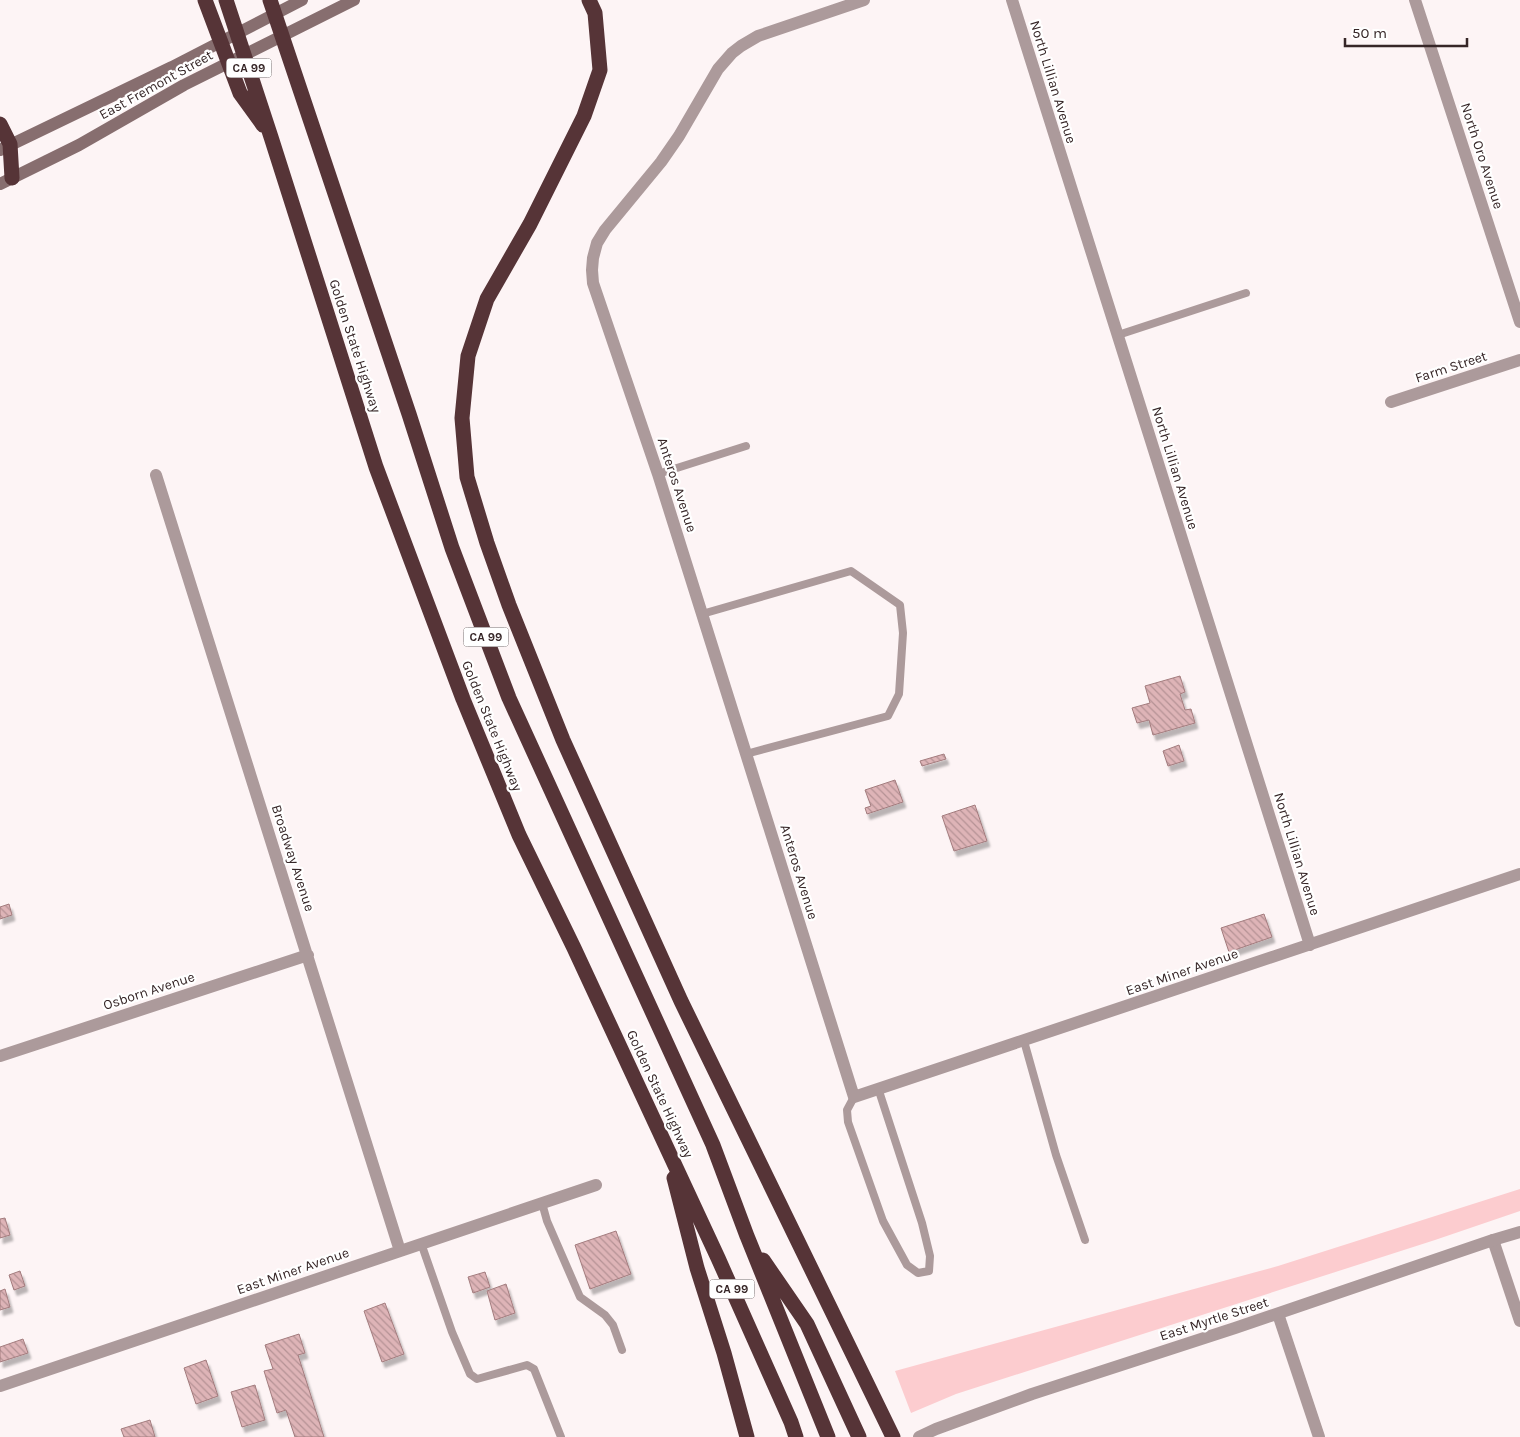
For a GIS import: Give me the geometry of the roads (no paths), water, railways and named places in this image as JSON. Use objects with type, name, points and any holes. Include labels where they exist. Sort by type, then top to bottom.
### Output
[{"type":"highway","points":[[205,0],[240,93],[272,137]]},
{"type":"highway","name":"Golden State Highway","points":[[226,0],[272,137],[376,467],[456,681],[520,835],[718,1258],[796,1437]]},
{"type":"highway","name":"Golden State Highway","points":[[270,0],[452,548],[509,698],[713,1145],[747,1236],[828,1437]]},
{"type":"highway","points":[[276,19],[280,0]]},
{"type":"highway","points":[[589,0],[595,13],[600,70],[584,116],[530,224],[487,299],[468,356],[462,418],[467,477],[487,543],[509,605],[563,740],[682,1001],[892,1437]]},
{"type":"highway","points":[[0,124],[5,147],[4,178]]},
{"type":"highway","points":[[664,1143],[697,1268],[748,1437]]},
{"type":"highway","points":[[747,1236],[807,1324],[859,1437]]},
{"type":"main road","name":"East Fremont Street","points":[[5,147],[172,67],[302,0]]},
{"type":"main road","name":"East Fremont Street","points":[[4,178],[79,145],[184,85],[349,3]]},
{"type":"street","name":"Anteros Avenue","points":[[854,1097],[658,474],[593,283],[592,258],[597,243],[605,230],[661,162],[679,136],[718,69],[732,53],[758,36],[864,0]]},
{"type":"street","name":"North Lillian Avenue","points":[[1012,0],[1310,945]]},
{"type":"street","name":"North Oro Avenue","points":[[1415,0],[1520,322]]},
{"type":"street","name":"Farm Street","points":[[1391,402],[1520,360]]},
{"type":"street","name":"Broadway Avenue","points":[[156,475],[400,1251]]},
{"type":"street","name":"East Miner Avenue","points":[[854,1097],[1520,874]]},
{"type":"street","name":"Osborn Avenue","points":[[0,1056],[308,955]]},
{"type":"street","name":"East Miner Avenue","points":[[0,1386],[596,1184]]},
{"type":"street","name":"East Myrtle Street","points":[[919,1437],[1032,1394],[1278,1314],[1520,1232]]},
{"type":"street","points":[[1493,1240],[1520,1322]]},
{"type":"street","points":[[1278,1314],[1319,1437]]},
{"type":"lane","points":[[1118,335],[1246,293]]},
{"type":"lane","points":[[658,474],[746,446]]},
{"type":"lane","points":[[702,614],[851,571],[900,605],[903,633],[899,694],[888,716],[746,754]]},
{"type":"lane","points":[[1024,1041],[1056,1155],[1086,1240]]},
{"type":"lane","points":[[854,1097],[847,1110],[848,1122],[883,1221],[907,1264],[918,1273],[929,1270],[930,1256],[922,1223],[878,1088]]},
{"type":"lane","points":[[542,1203],[547,1221],[580,1298],[605,1315],[613,1326],[622,1350]]},
{"type":"lane","points":[[421,1243],[452,1332],[470,1374],[477,1379],[528,1365],[534,1369],[561,1437]]}]
